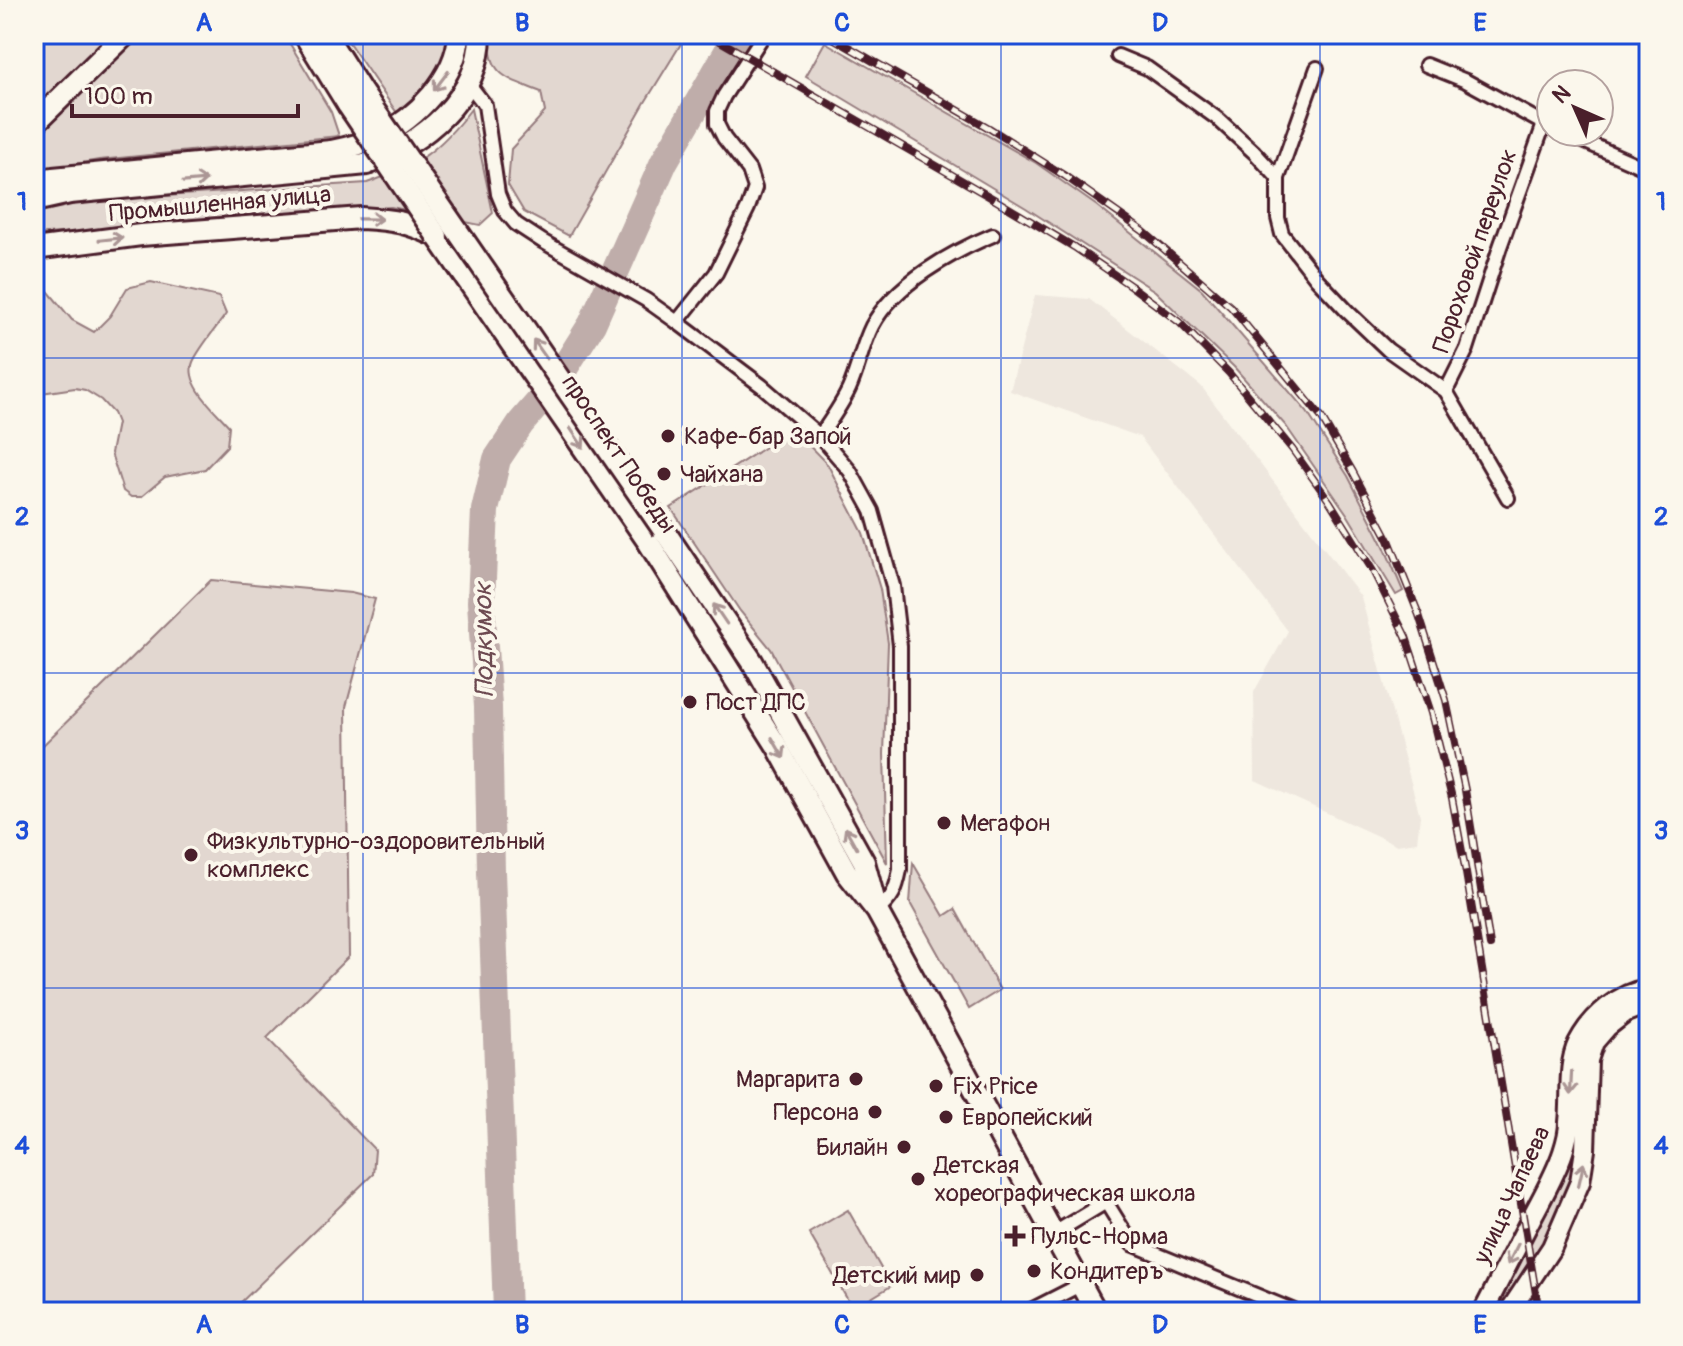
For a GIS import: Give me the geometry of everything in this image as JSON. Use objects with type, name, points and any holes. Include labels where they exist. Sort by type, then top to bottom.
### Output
[{"type":"main road","points":[[34,124],[126,34]]},
{"type":"main road","name":"проспект Победы","points":[[304,34],[356,99],[655,534]]},
{"type":"main road","name":"проспект Победы","points":[[325,34],[356,99],[437,236],[752,661],[864,862],[877,911],[1096,1312]]},
{"type":"main road","points":[[34,181],[331,151],[367,142],[406,119],[440,85],[452,67],[459,34]]},
{"type":"main road","points":[[34,201],[70,193],[367,164],[417,139],[444,117],[461,97],[475,68],[480,34]]},
{"type":"main road","name":"Промышленная улица","points":[[34,249],[141,235],[361,218],[410,223],[437,236]]},
{"type":"main road","name":"улица Чапаева","points":[[1483,1312],[1562,1153],[1569,1125],[1571,1072],[1576,1046],[1603,1011],[1620,998],[1649,989]]},
{"type":"main road","name":"улица Чапаева","points":[[1509,1312],[1552,1247],[1580,1182],[1585,1150],[1588,1060],[1594,1042],[1626,1012],[1649,1003]]},
{"type":"street","points":[[677,322],[716,273],[755,188],[749,170],[717,124],[717,111],[764,34]]},
{"type":"street","points":[[1118,56],[1147,68],[1218,119],[1278,178]]},
{"type":"street","points":[[1426,65],[1466,81],[1535,118]]},
{"type":"street","name":"Пороховой переулок","points":[[1317,68],[1278,178],[1278,218],[1282,234],[1347,311],[1388,350],[1446,391],[1508,498]]},
{"type":"street","points":[[468,83],[485,105],[498,194],[505,211],[516,224],[646,300],[762,386],[820,436],[850,471],[872,511],[893,586],[900,646],[900,870],[897,887],[889,901],[877,911]]},
{"type":"street","name":"Пороховой переулок","points":[[1446,391],[1467,349],[1500,247],[1538,148]]},
{"type":"street","points":[[1599,148],[1649,170]]},
{"type":"street","points":[[820,436],[849,388],[873,325],[889,303],[934,266],[962,248],[993,235]]},
{"type":"street","points":[[1053,1234],[1106,1202],[1132,1244],[1297,1312]]},
{"type":"street","points":[[1027,1312],[1080,1285]]},
{"type":"shaded area","points":[[34,34],[111,34],[34,111]]},
{"type":"shaded area","points":[[140,34],[284,34],[331,112],[339,136],[99,160],[34,171],[34,137]]},
{"type":"shaded area","points":[[343,34],[447,34],[438,68],[415,97],[397,113]]},
{"type":"shaded area","points":[[490,34],[687,34],[569,236],[524,212],[508,185],[511,149],[545,112],[541,92],[509,79],[496,68],[490,48]]},
{"type":"shaded area","points":[[825,42],[1036,163],[1097,206],[1202,290],[1307,412],[1348,476],[1403,591],[1396,595],[1347,514],[1286,426],[1234,367],[1155,291],[1026,208],[806,76]]},
{"type":"shaded area","points":[[471,109],[493,213],[480,225],[391,207],[34,235],[34,211],[72,202],[367,183],[400,170],[426,155],[448,136]]},
{"type":"shaded area","points":[[34,274],[72,320],[94,332],[110,316],[127,288],[151,282],[219,297],[226,314],[199,350],[191,370],[203,397],[229,426],[227,446],[205,469],[165,477],[141,497],[131,497],[123,491],[111,453],[117,423],[113,413],[101,400],[75,388],[34,394]]},
{"type":"shaded area","points":[[1035,295],[1089,299],[1201,386],[1361,597],[1420,816],[1417,842],[1397,845],[1255,780],[1254,692],[1288,631],[1140,437],[1010,391]]},
{"type":"shaded area","points":[[793,429],[828,465],[863,533],[880,589],[888,643],[884,754],[887,863],[771,649],[740,611],[671,508]]},
{"type":"shaded area","name":"Физкультурно-оздоровительный комплекс","points":[[211,580],[351,593],[375,599],[346,707],[349,956],[267,1038],[375,1150],[373,1174],[231,1312],[39,1312],[34,1307],[34,754]]},
{"type":"shaded area","points":[[913,863],[944,916],[955,909],[1000,990],[969,1009],[910,903]]},
{"type":"shaded area","points":[[1577,1129],[1572,1177],[1545,1242],[1500,1312],[1491,1312]]},
{"type":"shaded area","points":[[848,1210],[891,1286],[853,1309],[809,1233]]},
{"type":"waterway","name":"Подкумок","points":[[507,1312],[488,707],[481,602],[485,510],[497,459],[521,423],[553,386],[592,324],[664,162],[738,34]]},
{"type":"railway","points":[[708,34],[1074,247],[1179,322],[1229,373],[1292,449],[1330,502],[1373,571],[1406,637],[1431,713],[1466,873],[1539,1312]]},
{"type":"railway","points":[[826,34],[989,128],[1143,231],[1231,307],[1321,417],[1389,540],[1419,615],[1446,700],[1465,790],[1490,945]]},
{"type":"place","name":"Кафе-бар Запой","points":[[668,436]]},
{"type":"place","name":"Чайхана","points":[[664,474]]},
{"type":"place","name":"Пост ДПС","points":[[690,702]]},
{"type":"place","name":"Мегафон","points":[[944,823]]},
{"type":"place","name":"Физкультурно-оздоровительный комплекс","points":[[191,855]]},
{"type":"place","name":"Маргарита","points":[[856,1079]]},
{"type":"place","name":"Fix Price","points":[[936,1086]]},
{"type":"place","name":"Персона","points":[[875,1112]]},
{"type":"place","name":"Европейский","points":[[946,1117]]},
{"type":"place","name":"Билайн","points":[[904,1147]]},
{"type":"place","name":"Детская хореографическая школа","points":[[918,1179]]},
{"type":"place","name":"Пульс-Норма","points":[[1015,1236]]},
{"type":"place","name":"Кондитеръ","points":[[1034,1271]]},
{"type":"place","name":"Детский мир","points":[[977,1275]]}]
